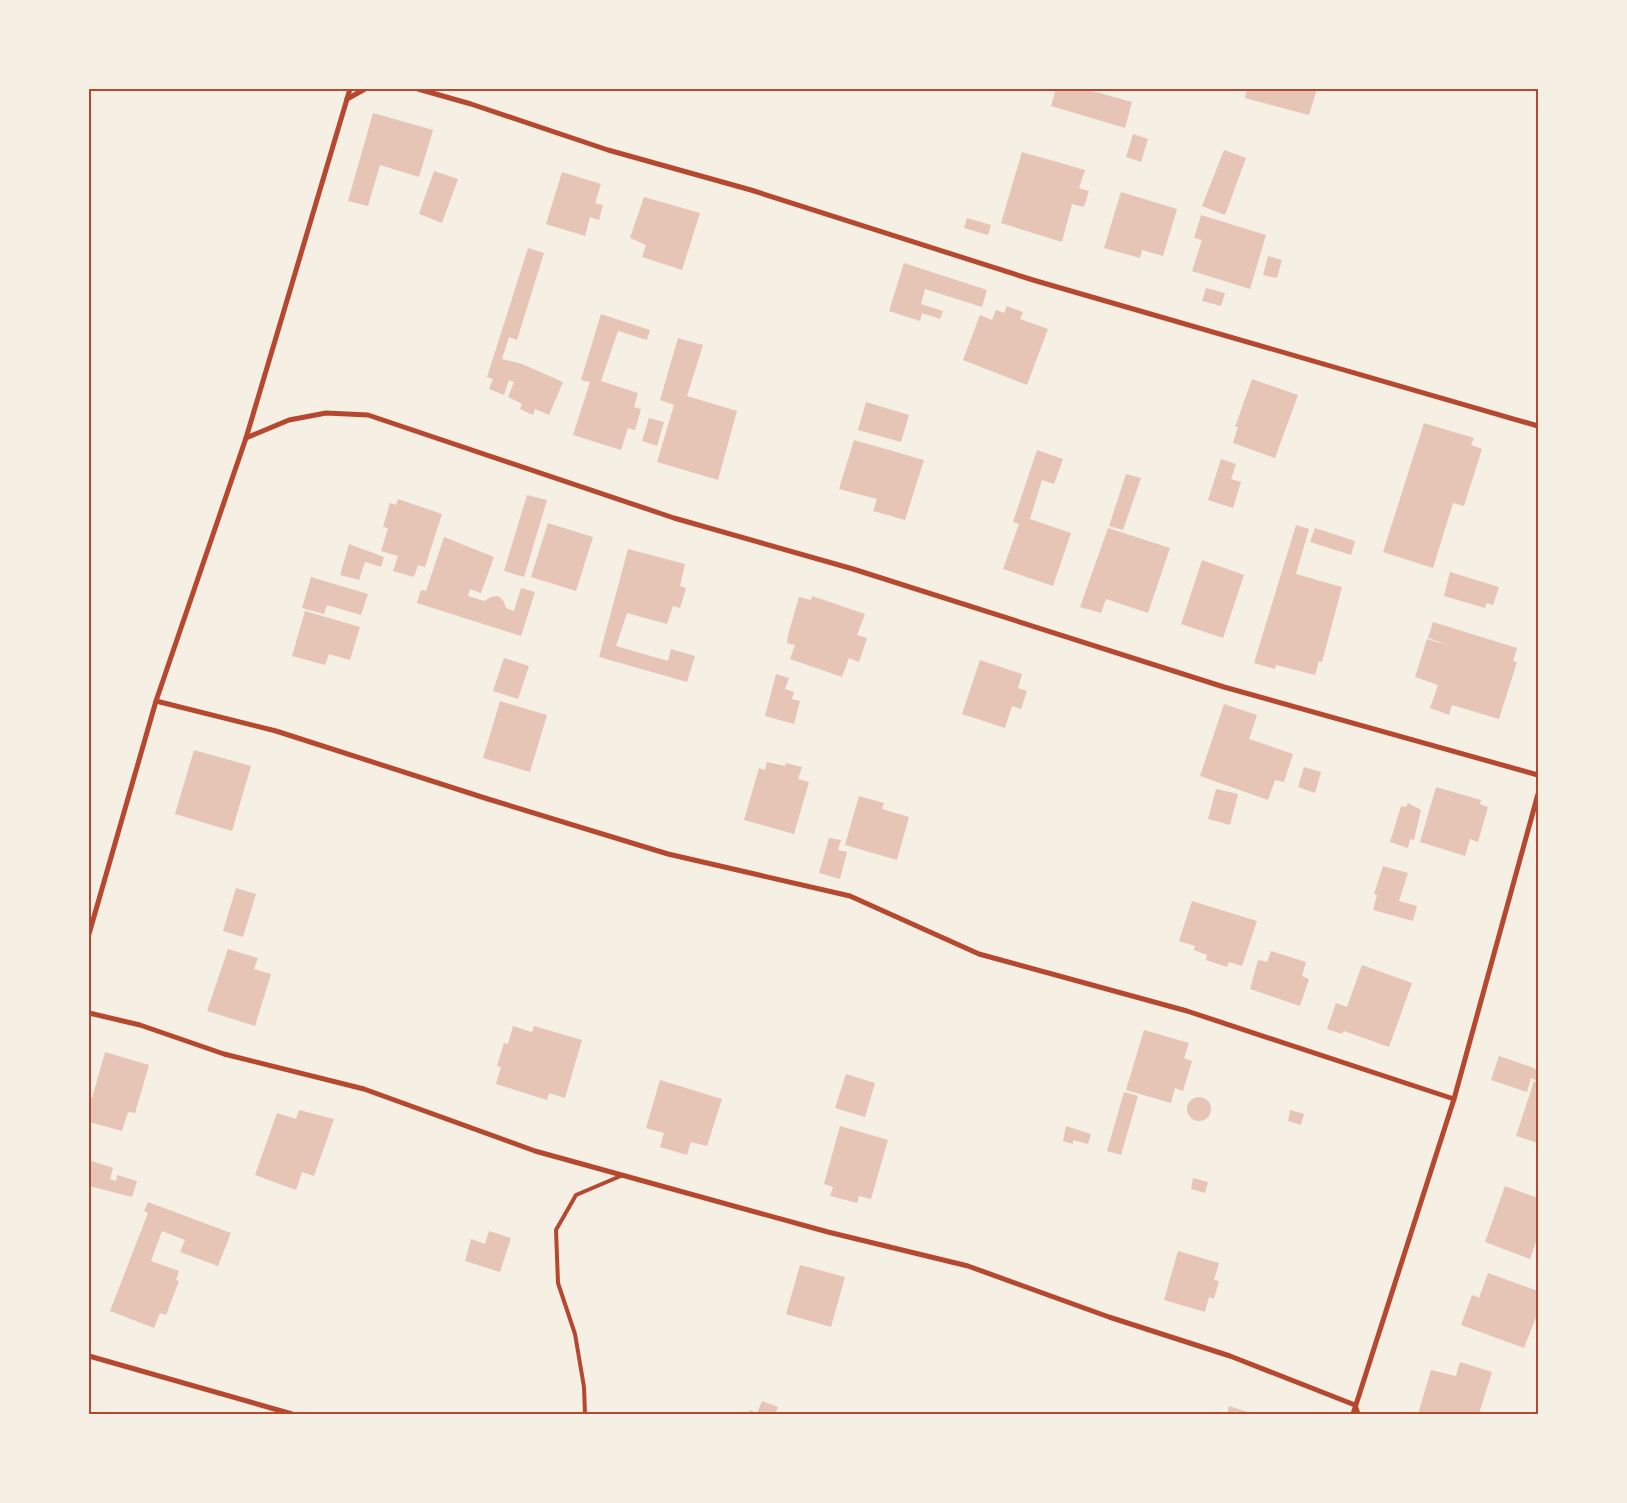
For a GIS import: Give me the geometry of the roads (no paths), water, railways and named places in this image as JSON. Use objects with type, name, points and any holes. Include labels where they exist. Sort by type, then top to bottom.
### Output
[{"type":"street","points":[[89,934],[156,701],[246,438],[350,89]]},
{"type":"street","points":[[346,100],[365,89]]},
{"type":"street","points":[[418,89],[471,104],[608,150],[751,190],[1033,280],[1538,426]]},
{"type":"street","points":[[246,438],[289,420],[326,412],[368,416],[674,518],[853,569],[1224,687],[1538,775]]},
{"type":"street","points":[[156,701],[276,730],[488,799],[668,854],[850,896],[979,954],[1187,1011],[1454,1098]]},
{"type":"street","points":[[1352,1414],[1454,1098],[1538,794]]},
{"type":"street","points":[[89,1013],[140,1026],[224,1054],[364,1089],[535,1150],[828,1232],[968,1266],[1109,1317],[1230,1356],[1355,1405]]},
{"type":"street","points":[[89,1356],[292,1414]]},
{"type":"street","points":[[1355,1405],[1358,1414]]},
{"type":"lane","points":[[585,1414],[584,1387],[575,1334],[558,1283],[556,1230],[576,1195],[623,1175]]}]
